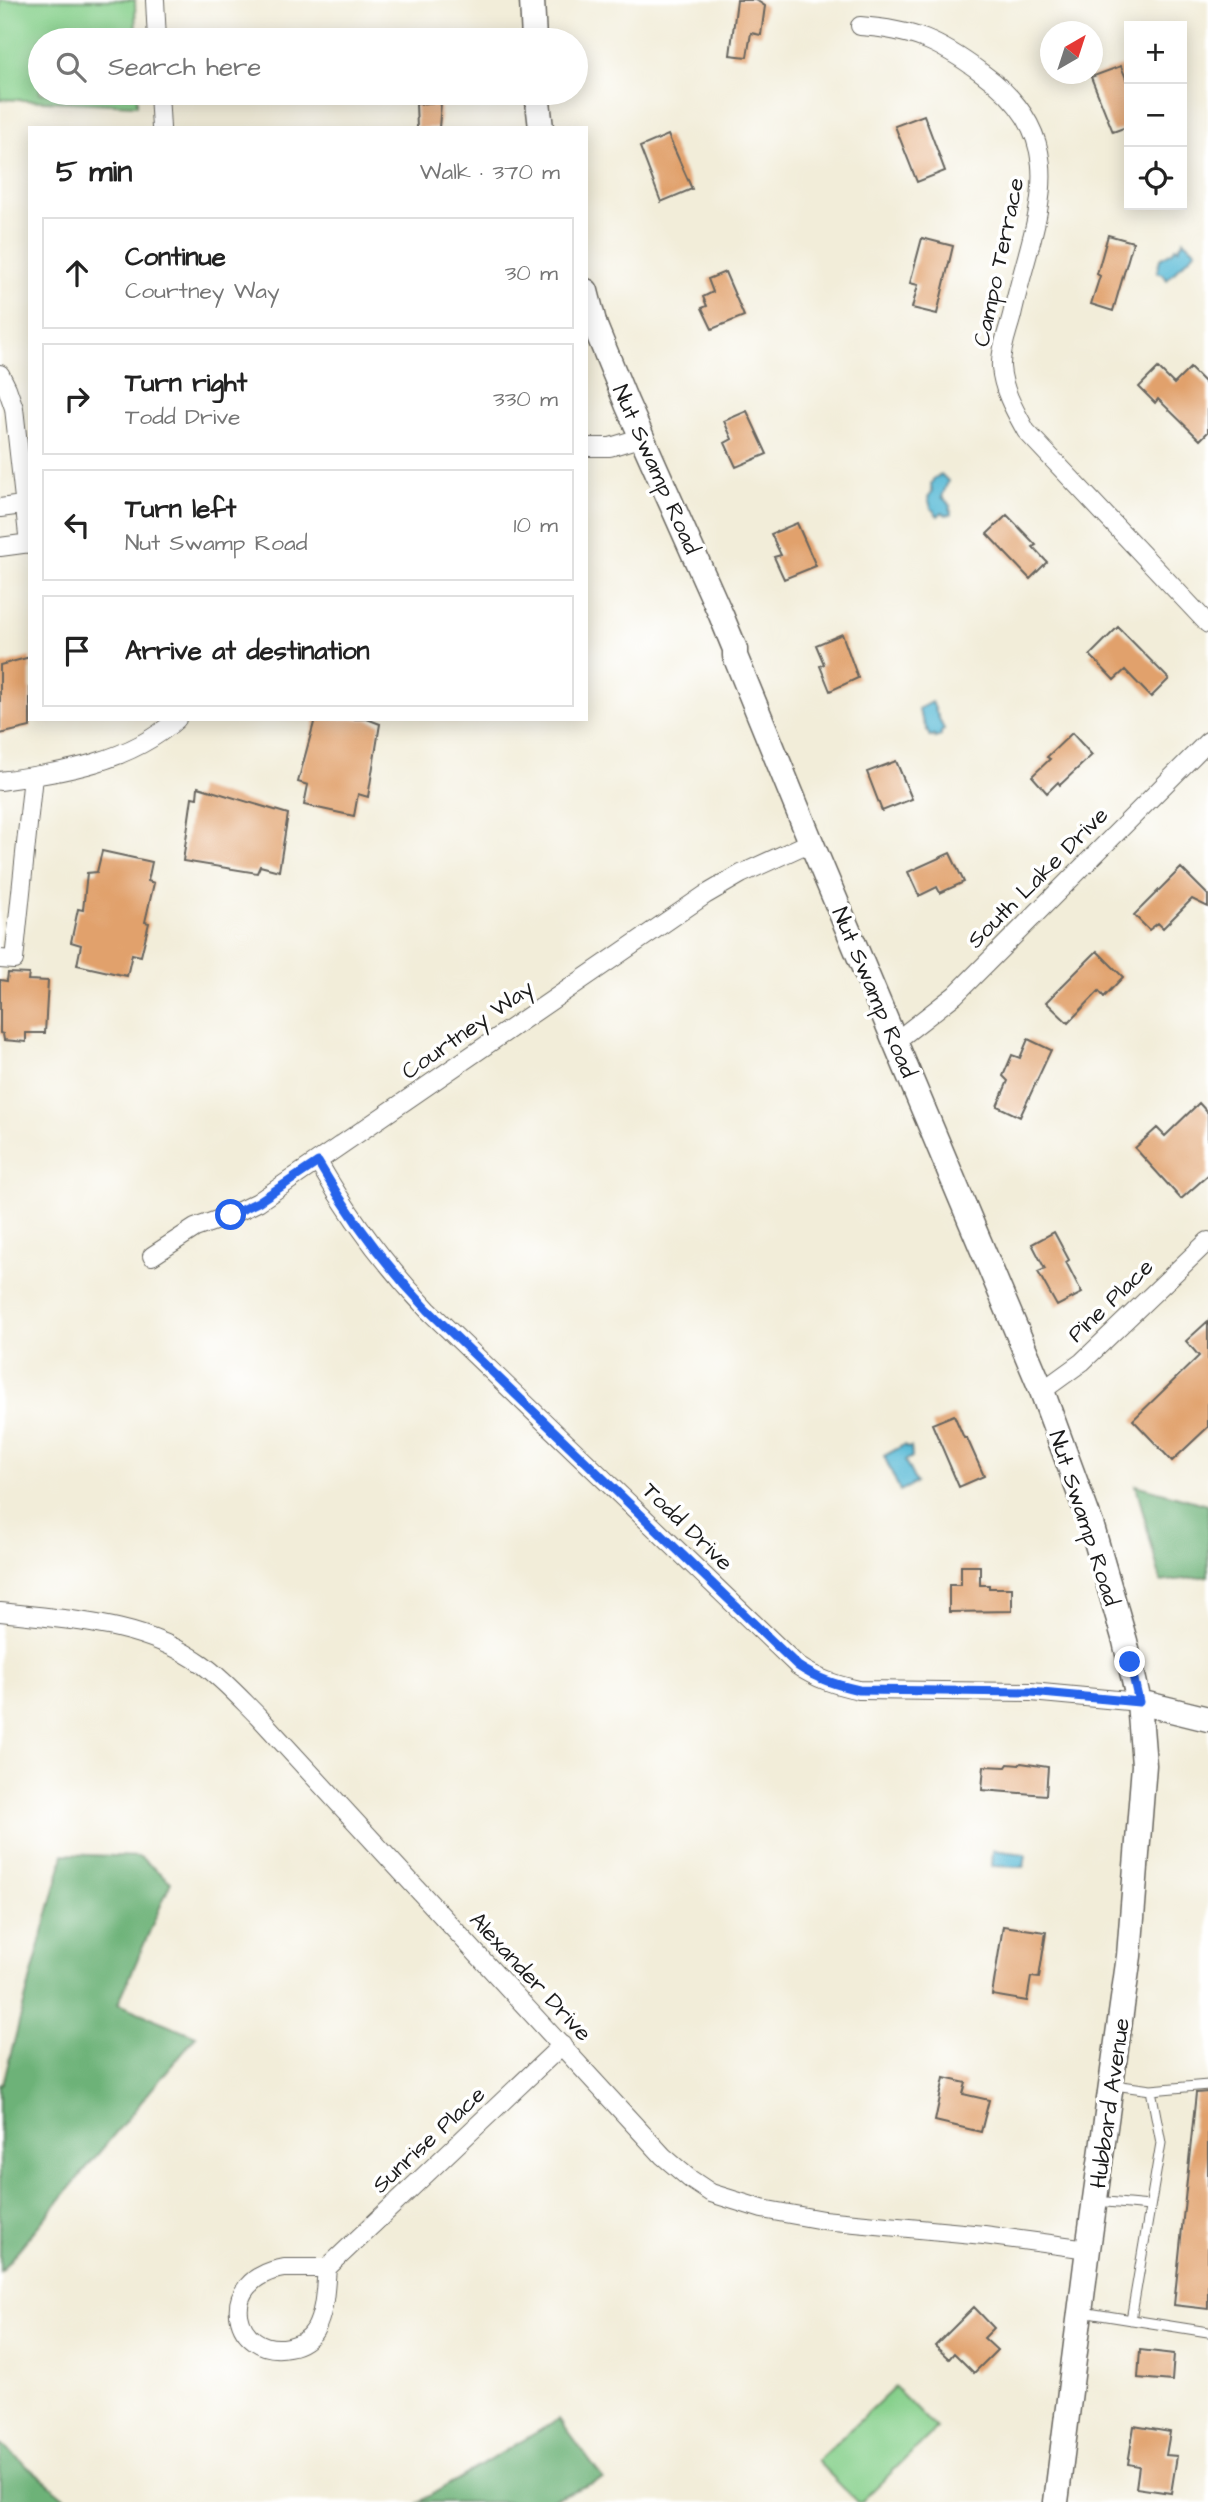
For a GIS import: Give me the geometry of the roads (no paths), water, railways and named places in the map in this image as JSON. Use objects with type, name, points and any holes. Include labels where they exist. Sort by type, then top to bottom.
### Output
[{"type":"main road","points":[[532,0],[533,28]]},
{"type":"main road","points":[[538,105],[541,126]]},
{"type":"main road","name":"Nut Swamp Road","points":[[588,305],[591,327],[643,437],[721,615],[811,842],[1042,1391],[1092,1527],[1139,1702]]},
{"type":"main road","points":[[1139,1702],[1208,1719]]},
{"type":"main road","name":"Hubbard Avenue","points":[[1056,2502],[1129,1956],[1144,1765],[1139,1702]]},
{"type":"street","points":[[155,0],[156,28]]},
{"type":"street","name":"Campo Terrace","points":[[860,26],[894,29],[939,44],[996,83],[1018,104],[1029,121],[1038,142],[1042,173],[1040,201],[1002,360],[1005,388],[1026,431],[1208,624]]},
{"type":"street","points":[[160,105],[161,126]]},
{"type":"street","points":[[0,374],[14,408],[28,505],[0,508]]},
{"type":"street","points":[[588,447],[610,447],[643,437]]},
{"type":"street","points":[[0,547],[28,543]]},
{"type":"street","points":[[0,781],[88,765],[132,750],[175,721]]},
{"type":"street","name":"South Lake Drive","points":[[896,1041],[956,995],[1208,741]]},
{"type":"street","points":[[0,959],[14,960],[33,776]]},
{"type":"street","name":"Courtney Way","points":[[152,1256],[195,1228],[258,1202],[705,895],[741,874],[811,842]]},
{"type":"street","name":"Todd Drive","points":[[318,1162],[337,1195],[378,1253],[428,1310],[798,1666],[813,1676],[834,1685],[859,1690],[1031,1692],[1139,1702]]},
{"type":"street","name":"Pine Place","points":[[1042,1391],[1082,1362],[1208,1241]]},
{"type":"street","name":"Alexander Drive","points":[[0,1612],[123,1628],[165,1643],[202,1664],[222,1680],[663,2156],[711,2193],[762,2209],[823,2220],[984,2235],[1088,2249]]},
{"type":"street","name":"Sunrise Place","points":[[327,2267],[562,2045]]},
{"type":"street","points":[[327,2267],[321,2315],[314,2332],[307,2340],[281,2349],[266,2346],[252,2338],[242,2326],[239,2319],[239,2301],[251,2281],[275,2270],[327,2267]]},
{"type":"lane","points":[[1111,2085],[1151,2090],[1208,2085]]},
{"type":"lane","points":[[1131,2320],[1161,2143],[1151,2090]]},
{"type":"lane","points":[[1095,2201],[1150,2206]]},
{"type":"lane","points":[[1080,2312],[1208,2332]]},
{"type":"water","points":[[1184,240],[1196,251],[1167,280],[1163,274],[1157,272],[1160,259],[1176,247],[1178,249]]},
{"type":"water","points":[[942,475],[948,481],[942,497],[951,506],[951,514],[942,512],[938,516],[931,508],[928,497],[932,492],[931,484],[934,478]]},
{"type":"water","points":[[932,702],[944,730],[941,736],[935,738],[934,735],[930,737],[918,709]]},
{"type":"water","points":[[904,1445],[911,1447],[912,1457],[905,1461],[916,1483],[900,1491],[884,1456]]},
{"type":"water","points":[[993,1850],[1026,1854],[1024,1867],[992,1866]]}]
